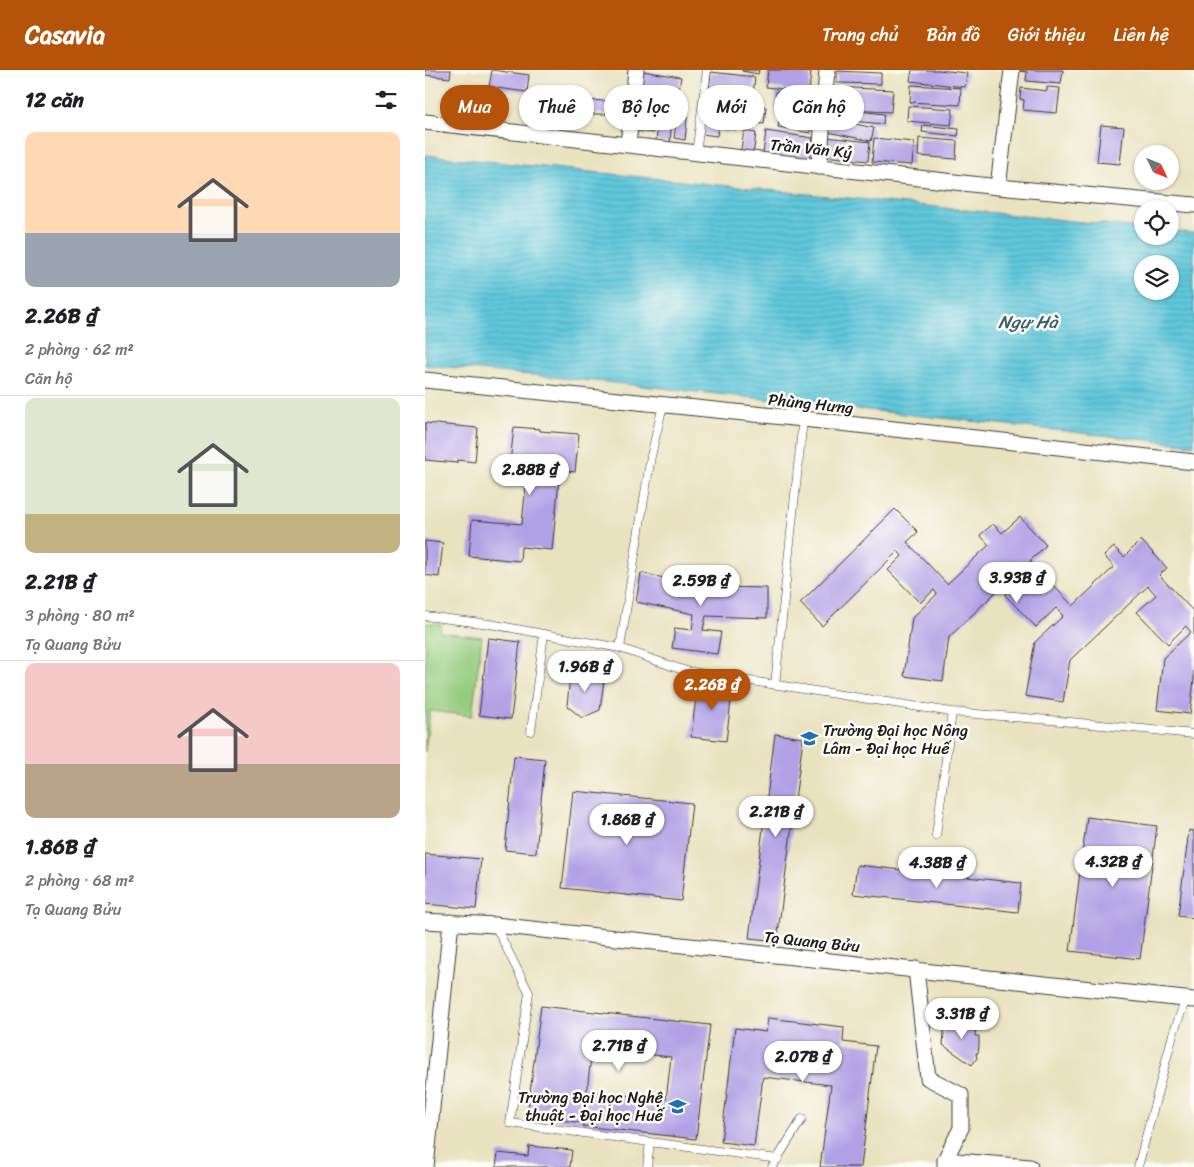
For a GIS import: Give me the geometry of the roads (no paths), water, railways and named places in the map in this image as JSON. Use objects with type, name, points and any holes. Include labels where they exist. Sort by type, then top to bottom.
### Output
[{"type":"street","points":[[628,145],[636,70]]},
{"type":"street","points":[[819,167],[827,70]]},
{"type":"street","points":[[998,187],[1012,70]]},
{"type":"street","name":"Trần Văn Kỷ","points":[[425,122],[998,187],[1194,205]]},
{"type":"street","name":"Phùng Hưng","points":[[425,380],[1194,462]]},
{"type":"street","name":"Tạ Quang Bửu","points":[[425,921],[495,925],[917,969],[1191,1001]]},
{"type":"street","points":[[426,1167],[451,922]]},
{"type":"street","points":[[917,969],[928,1078],[961,1095],[961,1128],[945,1164],[1030,1167]]},
{"type":"lane","points":[[696,154],[707,70]]},
{"type":"lane","points":[[620,648],[651,456],[663,405]]},
{"type":"lane","points":[[775,685],[803,419]]},
{"type":"lane","points":[[425,616],[490,624],[620,648],[686,671],[775,685],[952,712],[1194,734]]},
{"type":"lane","points":[[531,731],[545,634]]},
{"type":"lane","points":[[936,836],[952,712]]},
{"type":"lane","points":[[495,925],[529,993],[510,1123],[778,1159]]},
{"type":"lane","points":[[1138,1167],[1173,1034],[1191,1001]]},
{"type":"lane","points":[[773,1167],[802,1118]]},
{"type":"lane","points":[[647,1167],[650,1142]]},
{"type":"water","name":"Ngự Hà","points":[[425,155],[1134,227],[1134,245],[1179,245],[1179,232],[1194,233],[1194,445],[605,382],[425,365]]},
{"type":"place","name":"Trường Đại học Nông Lâm - Đại học Huế","points":[[809,739]]},
{"type":"place","name":"Trường Đại học Nghệ thuật - Đại học Huế","points":[[677,1106]]}]
